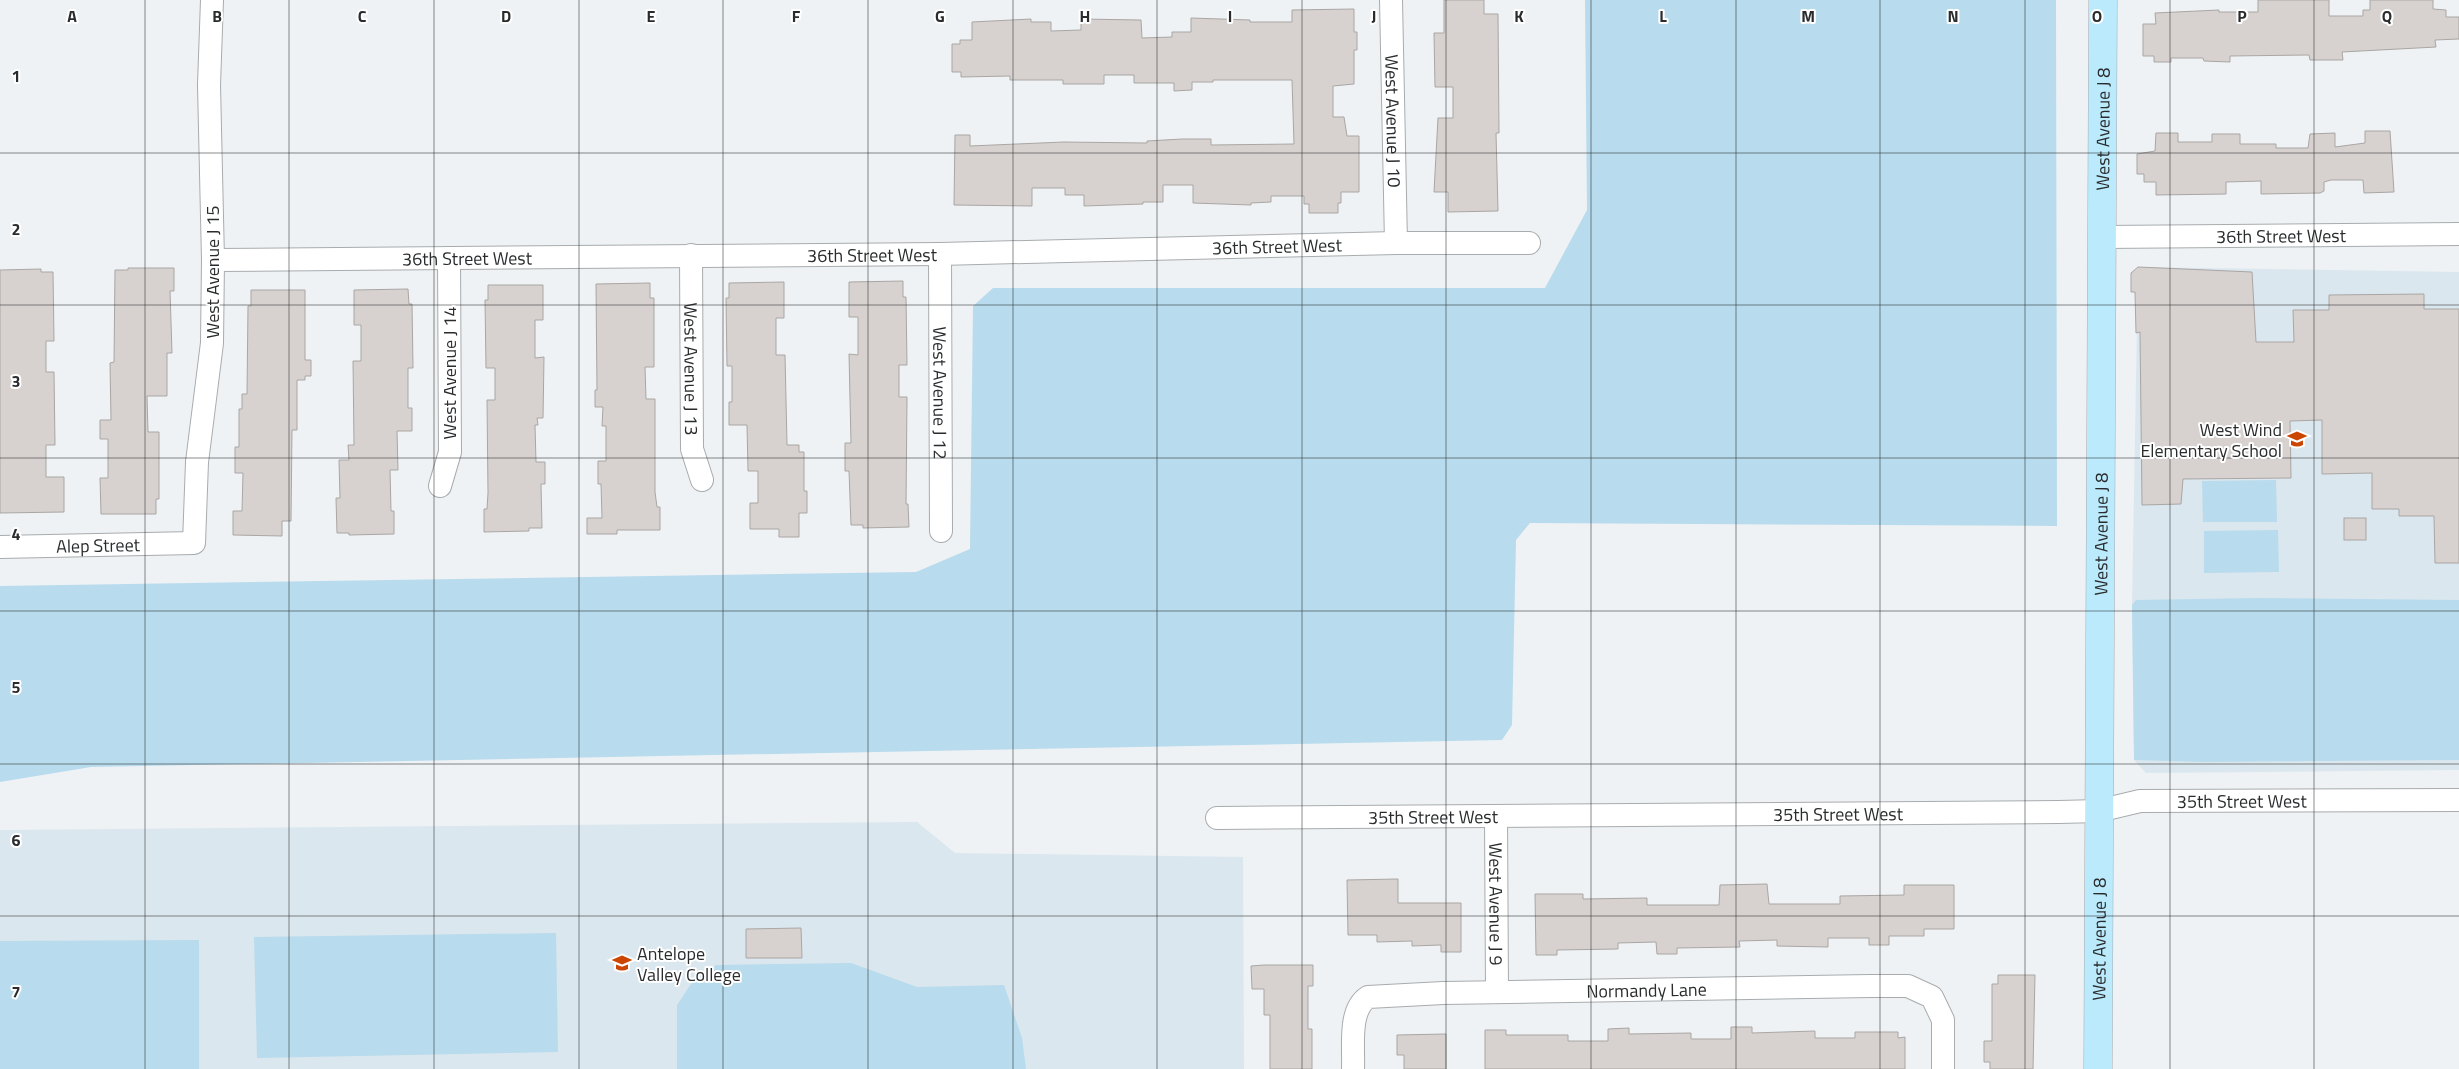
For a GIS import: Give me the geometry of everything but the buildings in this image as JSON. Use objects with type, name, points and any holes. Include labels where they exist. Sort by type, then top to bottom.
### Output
[{"type":"street","name":"West Avenue J 15","points":[[194,543],[197,462],[212,343],[213,260],[209,85],[212,0]]},
{"type":"street","name":"West Avenue J 10","points":[[1391,0],[1396,243]]},
{"type":"street","name":"West Avenue J 8","points":[[2098,1069],[2103,0]]},
{"type":"street","name":"36th Street West","points":[[2102,237],[2459,234]]},
{"type":"street","name":"36th Street West","points":[[213,260],[940,254],[1396,243],[1529,243]]},
{"type":"street","name":"West Avenue J 12","points":[[940,254],[941,531]]},
{"type":"street","name":"West Avenue J 13","points":[[691,255],[692,449],[702,480]]},
{"type":"street","name":"West Avenue J 14","points":[[440,486],[450,452],[449,258]]},
{"type":"street","name":"Alep Street","points":[[0,547],[194,543]]},
{"type":"street","name":"35th Street West","points":[[1217,818],[2098,811],[2140,801],[2459,800]]},
{"type":"street","name":"West Avenue J 9","points":[[1496,816],[1497,992]]},
{"type":"street","name":"Normandy Lane","points":[[1353,1069],[1355,1014],[1360,1002],[1368,997],[1497,992],[1908,986],[1932,997],[1943,1020],[1943,1069]]},
{"type":"shaded area","points":[[1585,0],[2056,0],[2057,526],[1530,523],[1516,540],[1512,725],[1502,740],[91,767],[0,782],[0,586],[916,572],[970,549],[973,306],[993,288],[1545,288],[1587,210]]},
{"type":"shaded area","name":"West Wind Elementary School","points":[[2138,267],[2459,272],[2459,770],[2146,773],[2134,760],[2132,605]]},
{"type":"shaded area","points":[[2276,480],[2277,522],[2203,522],[2202,481]]},
{"type":"shaded area","points":[[2278,530],[2279,572],[2204,573],[2204,531]]},
{"type":"shaded area","points":[[2257,598],[2459,600],[2459,760],[2204,762],[2134,760],[2132,605],[2136,600]]},
{"type":"shaded area","name":"Antelope Valley College","points":[[917,822],[955,853],[1243,857],[1244,1069],[0,1069],[0,830]]},
{"type":"shaded area","points":[[556,933],[558,1052],[257,1058],[254,937]]},
{"type":"shaded area","points":[[199,940],[199,1069],[0,1069],[0,941]]},
{"type":"shaded area","points":[[851,963],[917,987],[1004,985],[1022,1038],[1026,1069],[677,1069],[677,1005],[693,981],[716,965]]},
{"type":"place","name":"West Wind Elementary School","points":[[2297,439]]},
{"type":"place","name":"Antelope Valley College","points":[[622,963]]}]
